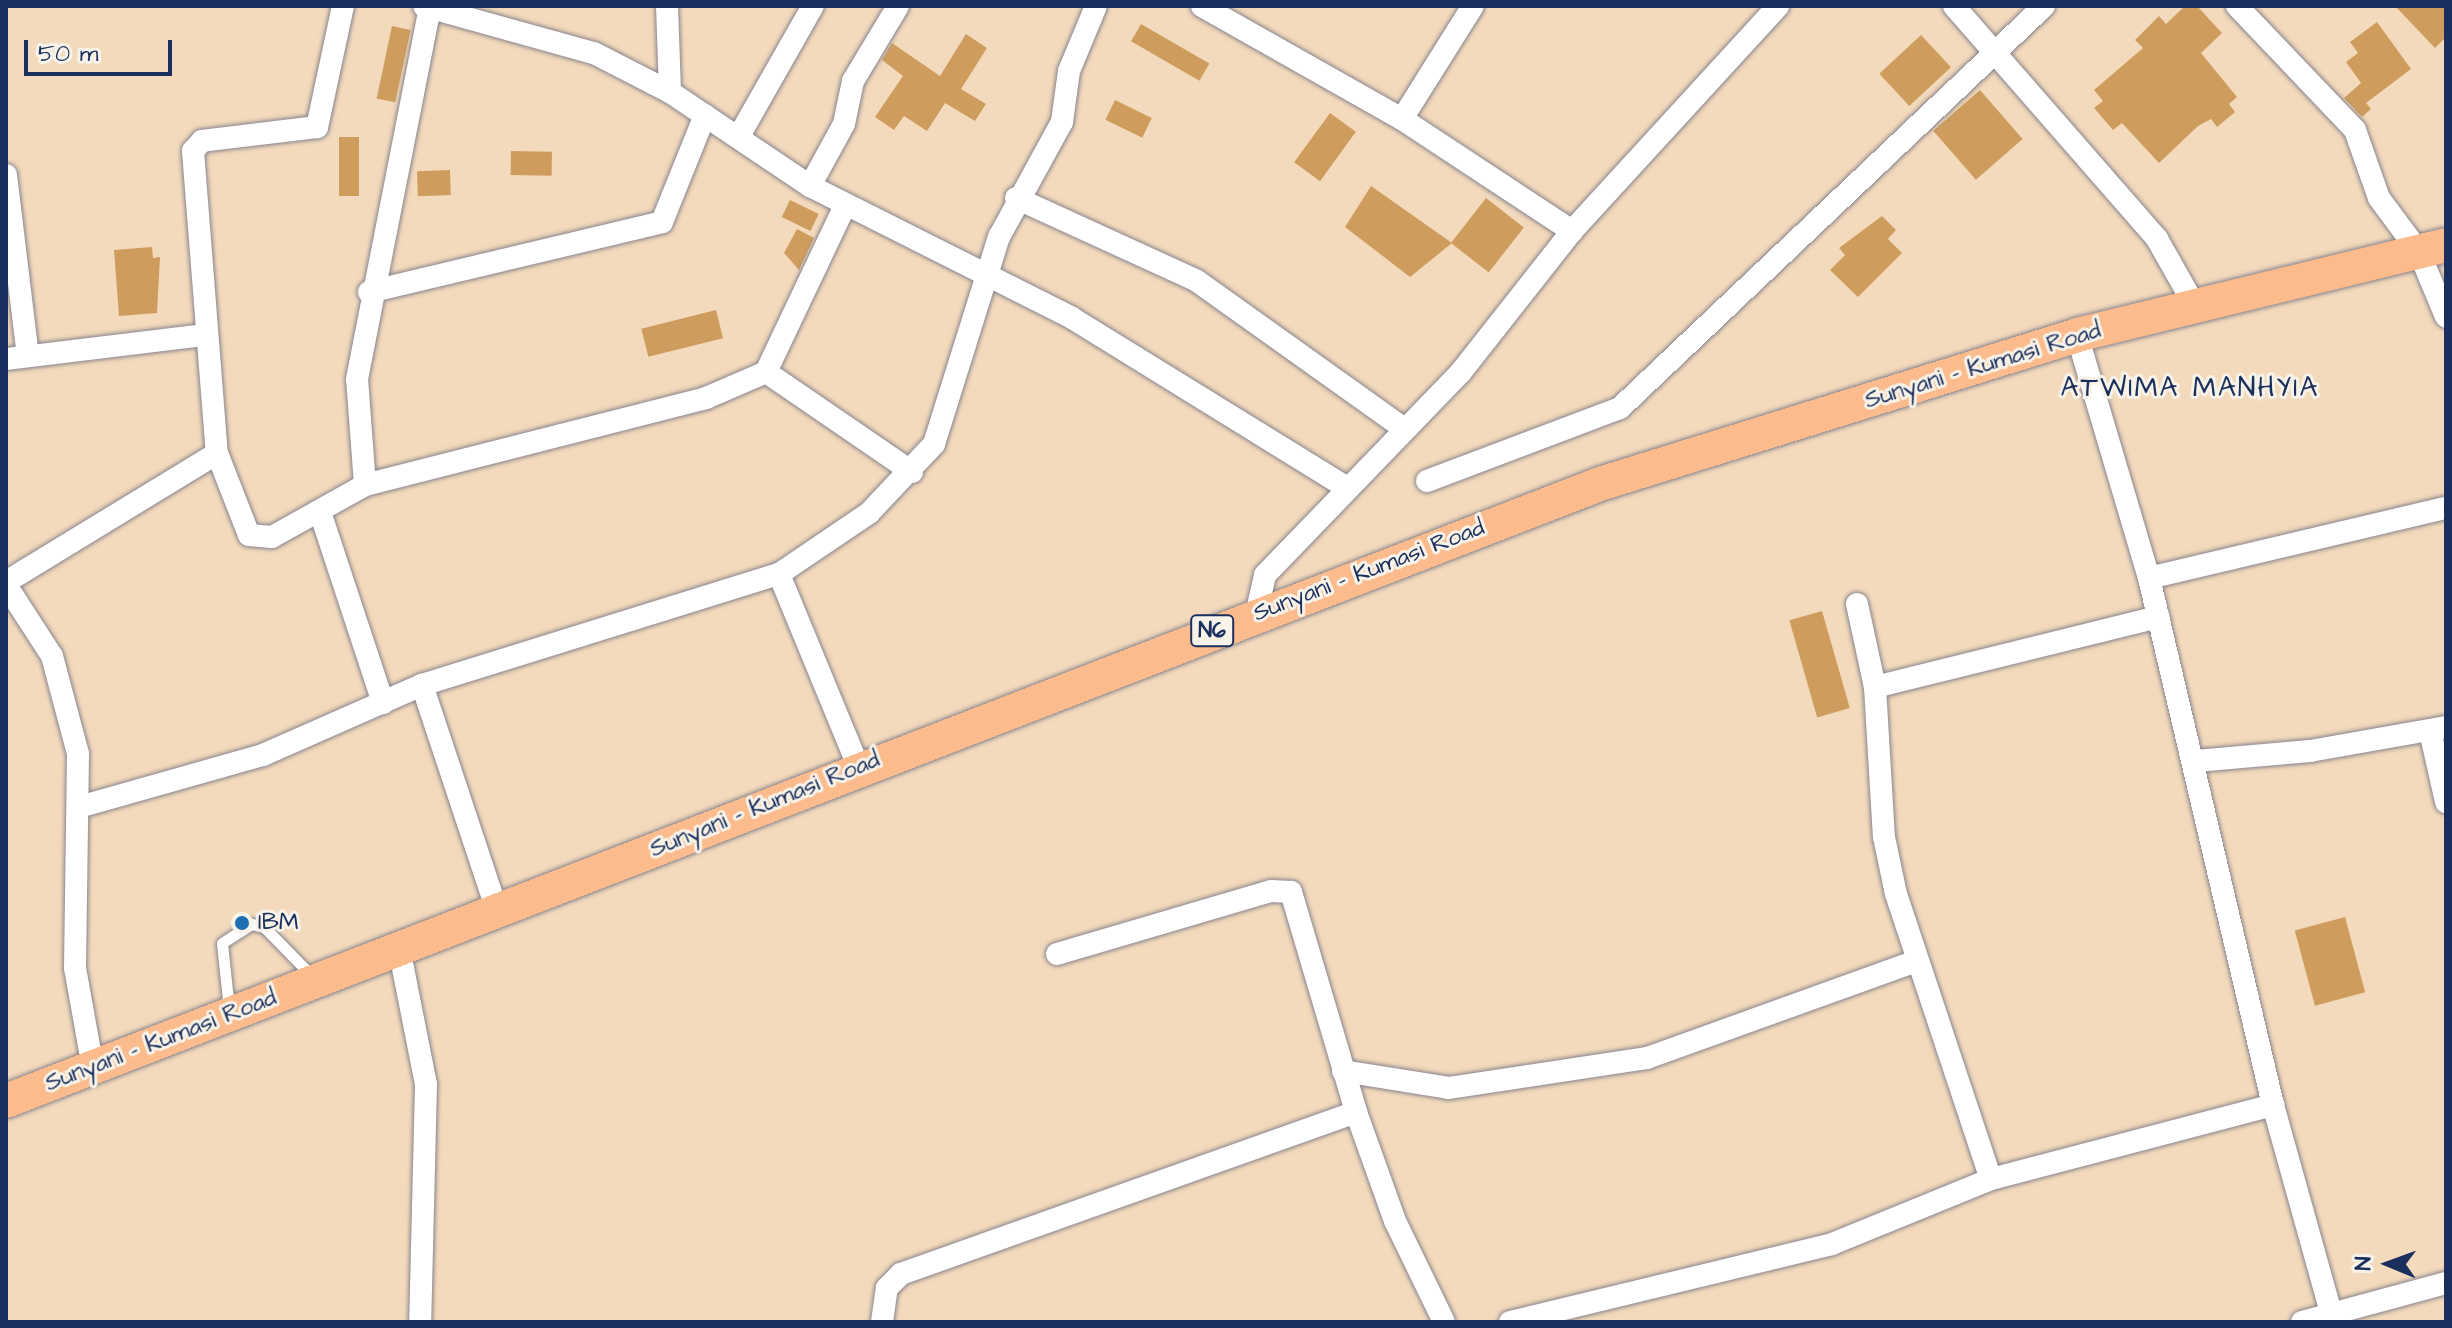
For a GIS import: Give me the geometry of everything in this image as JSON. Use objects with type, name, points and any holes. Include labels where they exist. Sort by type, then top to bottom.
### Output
[{"type":"main road","name":"Sunyani - Kumasi Road","points":[[6,1101],[859,768],[1603,483],[2077,335],[2433,248]]},
{"type":"street","points":[[343,6],[317,127],[202,141],[193,151],[203,335],[217,453],[249,535],[272,537],[321,515],[365,485],[706,398],[766,372],[845,206]]},
{"type":"street","points":[[667,6],[670,92]]},
{"type":"street","points":[[739,136],[813,6]]},
{"type":"street","points":[[810,186],[844,124],[853,81],[898,6]]},
{"type":"street","points":[[79,807],[263,755],[422,685],[779,574],[869,513],[912,472],[934,444],[987,274],[1016,198],[1062,122],[1069,71],[1096,6]]},
{"type":"street","points":[[1202,6],[1402,119],[1572,231]]},
{"type":"street","points":[[1402,119],[1473,6]]},
{"type":"street","points":[[1256,615],[1265,575],[1346,487],[1461,372],[1572,231],[1778,6]]},
{"type":"street","points":[[1954,6],[1997,51],[2157,239],[2196,308]]},
{"type":"street","points":[[1427,481],[1620,408],[2044,6]]},
{"type":"street","points":[[2237,6],[2355,130],[2379,198],[2433,248],[2446,317]]},
{"type":"street","points":[[365,485],[357,379],[369,292],[407,144],[427,7],[594,53],[670,92],[810,186],[987,274],[1212,398],[1346,487]]},
{"type":"street","points":[[369,292],[662,222],[705,115]]},
{"type":"street","points":[[6,175],[17,358],[203,335]]},
{"type":"street","points":[[1016,198],[1197,281],[1403,428]]},
{"type":"street","points":[[2077,335],[2149,578],[2196,761],[2273,1105],[2331,1313]]},
{"type":"street","points":[[766,372],[912,472]]},
{"type":"street","points":[[93,1068],[75,968],[78,754],[52,656],[6,584],[217,453]]},
{"type":"street","points":[[2149,578],[2446,508]]},
{"type":"street","points":[[321,515],[383,703]]},
{"type":"street","points":[[779,574],[859,768]]},
{"type":"street","points":[[1857,604],[1875,687],[1884,837],[1916,961],[1991,1179]]},
{"type":"street","points":[[1875,687],[2158,617]]},
{"type":"street","points":[[422,685],[497,911]]},
{"type":"street","points":[[2196,761],[2438,729],[2446,802]]},
{"type":"street","points":[[1057,954],[1271,891],[1291,892],[1356,1112],[1395,1221],[1444,1322]]},
{"type":"street","points":[[399,948],[426,1084],[420,1322]]},
{"type":"street","points":[[1343,1071],[1449,1088],[1647,1058],[1916,961]]},
{"type":"street","points":[[1510,1322],[1832,1244],[1991,1179],[2273,1105]]},
{"type":"street","points":[[882,1322],[887,1288],[901,1274],[1356,1112]]},
{"type":"street","points":[[2302,1322],[2446,1283]]},
{"type":"lane","points":[[230,1013],[222,943],[251,924],[264,927],[317,981]]},
{"type":"building","points":[[2185,6],[2197,6],[2222,33],[2201,53],[2237,97],[2229,104],[2235,112],[2217,127],[2211,119],[2198,126],[2159,163],[2122,123],[2113,130],[2094,108],[2103,101],[2094,90],[2143,48],[2135,40],[2159,16],[2166,24]]},
{"type":"building","points":[[2395,6],[2446,6],[2446,37],[2435,48]]},
{"type":"building","points":[[2377,22],[2411,69],[2366,103],[2371,109],[2362,117],[2344,98],[2361,83],[2346,62],[2358,53],[2350,42]]},
{"type":"building","points":[[1141,24],[1209,64],[1199,81],[1131,41]]},
{"type":"building","points":[[392,26],[411,30],[395,102],[377,98]]},
{"type":"building","points":[[966,34],[987,48],[961,89],[986,104],[975,121],[945,103],[927,131],[904,116],[894,130],[875,117],[903,76],[882,60],[892,43],[940,76]]},
{"type":"building","points":[[1921,35],[1951,67],[1909,106],[1879,74]]},
{"type":"building","points":[[1980,90],[2023,139],[1976,180],[1933,131]]},
{"type":"building","points":[[1115,100],[1152,118],[1142,138],[1105,120]]},
{"type":"building","points":[[1330,113],[1356,132],[1320,181],[1294,162]]},
{"type":"building","points":[[339,137],[359,137],[359,196],[339,196]]},
{"type":"building","points":[[511,151],[552,152],[552,176],[511,175]]},
{"type":"building","points":[[450,170],[451,195],[418,196],[417,171]]},
{"type":"building","points":[[1371,186],[1452,243],[1410,277],[1345,227]]},
{"type":"building","points":[[1486,198],[1524,228],[1489,272],[1451,243]]},
{"type":"building","points":[[790,200],[819,214],[810,231],[782,217]]},
{"type":"building","points":[[1882,216],[1896,230],[1888,239],[1902,253],[1858,297],[1830,270],[1845,255],[1839,248]]},
{"type":"building","points":[[797,229],[814,238],[799,270],[784,253]]},
{"type":"building","points":[[152,247],[153,258],[160,257],[157,313],[119,316],[114,250]]},
{"type":"building","points":[[716,310],[723,338],[648,357],[641,329]]},
{"type":"building","points":[[1822,611],[1850,708],[1817,717],[1789,620]]},
{"type":"building","points":[[2345,917],[2365,992],[2315,1006],[2295,930]]},
{"type":"place","name":"IBM","points":[[242,923]]},
{"type":"district","name":"ATWIMA MANHYIA","points":[[2190,388]]}]
